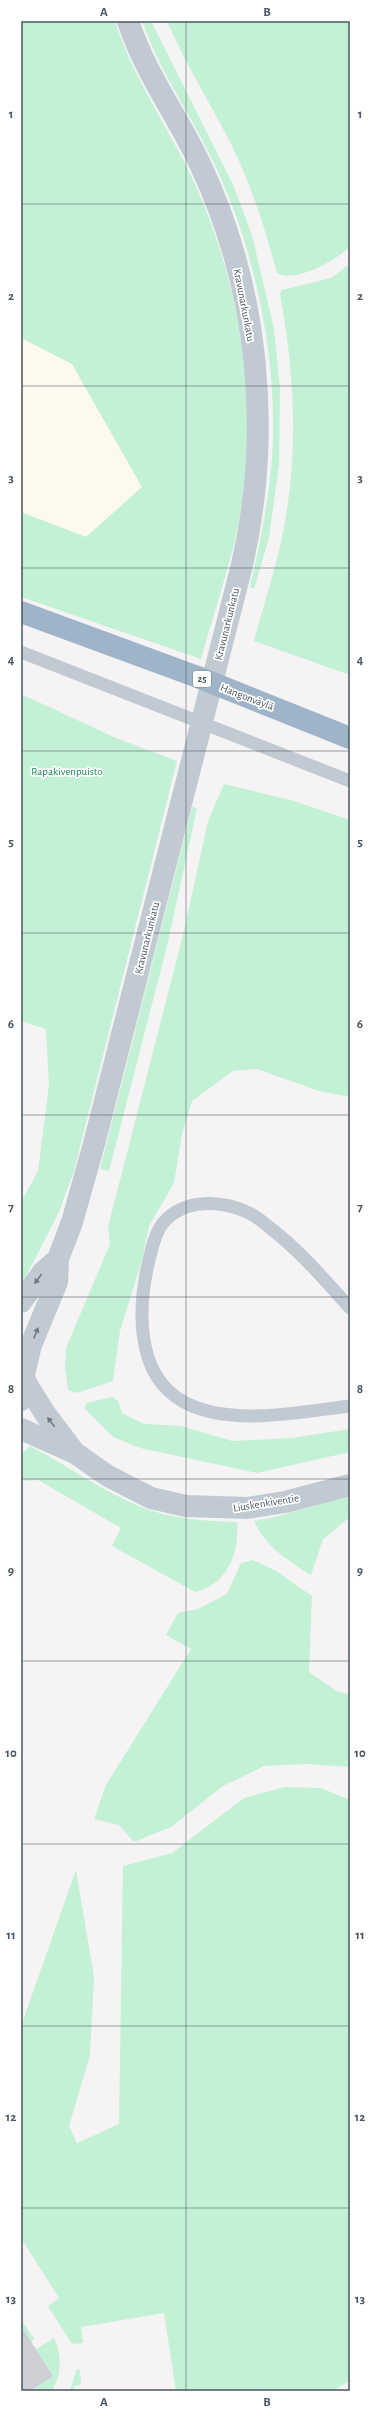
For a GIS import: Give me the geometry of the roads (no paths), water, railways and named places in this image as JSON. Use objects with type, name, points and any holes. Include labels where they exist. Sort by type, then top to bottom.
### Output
[{"type":"highway","name":"Hangonväylä","points":[[21,612],[209,682],[350,738]]},
{"type":"highway","name":"Hangonväylä","points":[[21,616],[52,624]]},
{"type":"street","name":"Kravunarkunkatu","points":[[23,1379],[31,1345],[57,1282],[58,1259],[83,1185],[241,569],[254,502],[258,435],[255,359],[247,310],[238,269],[215,198],[200,163],[150,76],[136,47],[128,21]]},
{"type":"street","points":[[21,1302],[43,1272],[58,1259]]},
{"type":"street","name":"Liuskenkiventie","points":[[23,1379],[46,1415],[75,1453]]},
{"type":"street","name":"Liuskenkiventie","points":[[21,1429],[75,1453],[108,1476],[140,1492],[163,1501],[186,1506],[247,1508],[285,1502],[350,1485]]},
{"type":"lane","points":[[21,652],[350,781]]},
{"type":"lane","points":[[350,1308],[292,1245],[250,1213],[225,1204],[203,1203],[186,1208],[163,1224],[154,1242],[147,1270],[140,1324],[150,1362],[162,1383],[182,1401],[204,1411],[231,1415],[270,1415],[350,1406]]},
{"type":"park label","name":"Rapakivenpuisto","points":[[67,771]]}]
